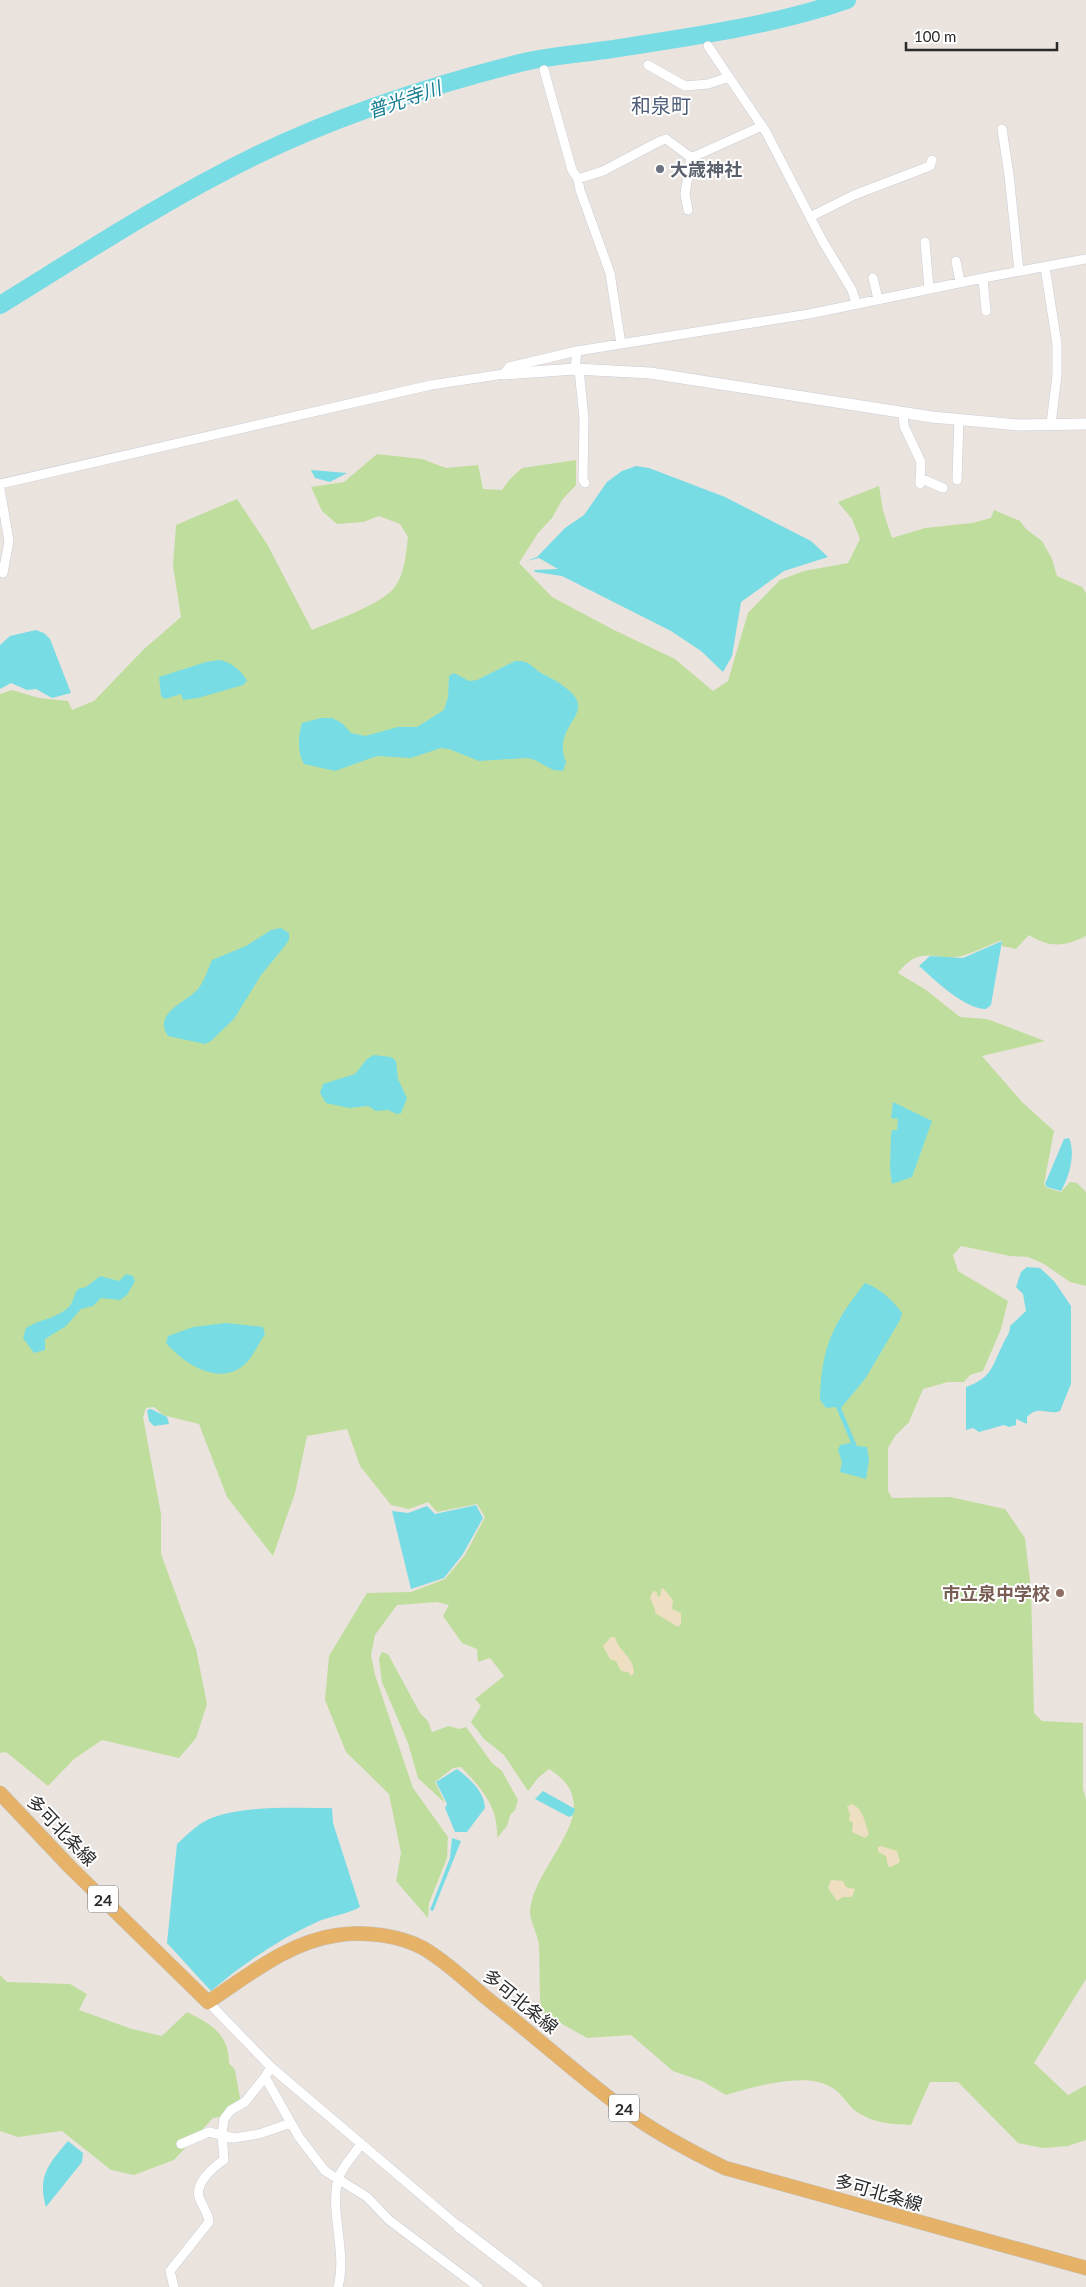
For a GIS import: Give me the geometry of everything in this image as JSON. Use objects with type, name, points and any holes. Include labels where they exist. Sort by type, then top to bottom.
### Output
[{"type":"main road","name":"多可北条線","points":[[0,1793],[70,1867],[208,2002],[286,1951],[317,1939],[339,1935],[366,1934],[399,1939],[422,1948],[458,1974],[633,2116],[685,2148],[725,2168],[1086,2268]]},
{"type":"street","points":[[708,46],[762,126],[810,217],[852,290],[856,303]]},
{"type":"street","points":[[648,65],[685,86],[708,84],[729,77]]},
{"type":"street","points":[[544,70],[572,170],[578,179],[580,190],[610,273],[621,344]]},
{"type":"street","points":[[692,157],[762,126]]},
{"type":"street","points":[[1002,129],[1010,175],[1018,271]]},
{"type":"street","points":[[578,179],[603,171],[666,140],[692,157]]},
{"type":"street","points":[[688,210],[685,194],[692,157]]},
{"type":"street","points":[[810,217],[854,195],[930,166],[932,160]]},
{"type":"street","points":[[926,242],[929,289]]},
{"type":"street","points":[[504,374],[509,367],[577,351],[809,314],[960,282],[1086,259]]},
{"type":"street","points":[[956,261],[960,282]]},
{"type":"street","points":[[1044,267],[1057,344],[1057,375],[1051,424]]},
{"type":"street","points":[[873,278],[878,299]]},
{"type":"street","points":[[983,278],[986,311]]},
{"type":"street","points":[[577,351],[576,369],[584,419],[585,483]]},
{"type":"street","points":[[0,484],[431,385],[504,374],[576,369],[650,373],[903,413],[1019,424],[1086,424]]},
{"type":"street","points":[[903,413],[904,426],[921,462],[920,481],[943,488]]},
{"type":"street","points":[[957,480],[959,419]]},
{"type":"street","points":[[0,488],[9,541],[3,573]]},
{"type":"street","points":[[208,2002],[270,2067],[459,2227],[537,2287]]},
{"type":"street","points":[[174,2287],[170,2271],[209,2222],[208,2214],[199,2196],[198,2186],[210,2171],[224,2160],[222,2134],[224,2120],[231,2110],[245,2102],[265,2077],[270,2067]]},
{"type":"street","points":[[265,2077],[291,2122],[325,2171],[366,2197],[389,2220],[478,2287]]},
{"type":"street","points":[[180,2144],[209,2132],[234,2138],[251,2136],[291,2122]]},
{"type":"street","points":[[338,2287],[341,2256],[336,2216],[338,2180],[361,2144]]},
{"type":"green space","points":[[377,454],[422,459],[446,468],[478,465],[483,489],[502,490],[522,468],[576,460],[576,485],[562,500],[552,518],[538,533],[519,563],[552,597],[614,630],[675,659],[713,691],[728,681],[748,613],[780,580],[804,571],[848,563],[860,539],[852,519],[838,502],[879,486],[883,511],[892,538],[925,528],[972,523],[991,518],[994,510],[1020,521],[1026,529],[1042,541],[1052,559],[1057,576],[1082,587],[1086,593],[1086,936],[1064,944],[1050,944],[1029,935],[1016,949],[1002,946],[1002,940],[962,956],[921,956],[906,964],[898,973],[926,990],[960,1017],[987,1019],[1045,1041],[982,1056],[1022,1102],[1054,1131],[1044,1184],[1047,1188],[1061,1192],[1070,1182],[1077,1183],[1086,1192],[1086,1286],[1070,1282],[1044,1264],[1028,1257],[1010,1256],[961,1246],[953,1255],[958,1271],[1008,1301],[1001,1329],[983,1371],[970,1375],[964,1382],[948,1382],[923,1389],[909,1422],[895,1436],[888,1448],[888,1491],[892,1498],[950,1497],[1005,1509],[1025,1538],[1031,1589],[1034,1713],[1042,1721],[1083,1723],[1083,1789],[1086,1800],[1086,1979],[1034,2063],[1068,2095],[1086,2085],[1086,2140],[1068,2146],[1043,2148],[1018,2143],[958,2082],[930,2082],[911,2125],[873,2120],[860,2114],[834,2089],[820,2082],[793,2080],[750,2088],[726,2095],[702,2081],[673,2071],[631,2035],[587,2038],[541,2012],[539,1942],[530,1910],[535,1891],[565,1835],[572,1817],[573,1800],[567,1784],[549,1769],[538,1778],[528,1791],[504,1755],[484,1739],[471,1722],[481,1706],[475,1699],[504,1676],[490,1658],[478,1662],[477,1649],[462,1643],[443,1616],[449,1605],[437,1602],[397,1605],[375,1635],[371,1655],[375,1675],[413,1788],[448,1837],[447,1858],[429,1903],[428,1918],[396,1881],[401,1853],[389,1794],[346,1752],[325,1700],[329,1656],[367,1593],[411,1592],[445,1579],[465,1555],[485,1517],[477,1504],[437,1512],[428,1502],[409,1509],[391,1505],[360,1466],[347,1429],[307,1436],[295,1493],[273,1556],[227,1497],[199,1424],[163,1415],[154,1407],[146,1408],[143,1417],[161,1514],[161,1554],[196,1649],[207,1704],[196,1738],[179,1758],[102,1740],[74,1759],[48,1786],[6,1752],[0,1753],[0,694],[12,690],[39,698],[68,701],[72,710],[94,701],[144,649],[181,617],[173,566],[176,525],[237,499],[267,544],[312,630],[356,612],[378,600],[394,588],[401,576],[408,537],[400,524],[379,516],[363,522],[337,524],[322,511],[311,487],[344,482]]},
{"type":"green space","points":[[382,1652],[388,1654],[420,1713],[428,1721],[432,1732],[449,1726],[459,1729],[466,1727],[492,1763],[502,1771],[518,1800],[515,1810],[510,1815],[507,1826],[497,1838],[497,1827],[492,1807],[482,1791],[461,1767],[453,1768],[435,1782],[445,1803],[418,1778],[408,1743],[382,1682],[379,1658]]},
{"type":"green space","points":[[0,1975],[7,1982],[70,1984],[87,1994],[79,2010],[132,2029],[162,2036],[187,2012],[195,2016],[217,2031],[226,2044],[229,2063],[235,2070],[241,2103],[229,2116],[213,2118],[174,2160],[134,2175],[111,2170],[62,2131],[18,2137],[0,2131]]},
{"type":"sand","points":[[663,1588],[673,1600],[672,1609],[681,1613],[681,1624],[678,1627],[655,1613],[650,1598],[653,1591],[657,1592],[657,1596],[660,1597],[661,1589]]},
{"type":"sand","points":[[611,1637],[615,1637],[632,1663],[634,1673],[631,1676],[628,1672],[621,1671],[616,1661],[610,1659],[603,1646]]},
{"type":"sand","points":[[851,1804],[859,1809],[863,1817],[869,1834],[865,1838],[852,1832],[853,1823],[849,1820],[850,1814],[847,1807]]},
{"type":"sand","points":[[881,1846],[897,1851],[900,1862],[891,1867],[888,1866],[886,1856],[878,1852],[878,1847]]},
{"type":"sand","points":[[831,1880],[843,1881],[846,1887],[855,1889],[852,1897],[843,1897],[837,1901],[828,1888]]},
{"type":"water","points":[[636,466],[649,468],[725,497],[811,541],[828,557],[784,571],[741,602],[732,656],[723,672],[701,651],[671,631],[562,576],[535,572],[534,570],[558,569],[539,558],[526,561],[537,557],[565,528],[584,515],[607,482],[622,471]]},
{"type":"water","points":[[311,470],[347,473],[330,482],[315,478]]},
{"type":"water","points":[[36,630],[44,633],[50,639],[71,693],[52,698],[36,689],[27,690],[11,683],[0,689],[0,645],[10,636]]},
{"type":"water","points":[[219,660],[227,662],[236,668],[247,681],[243,685],[198,698],[183,700],[181,694],[165,699],[161,696],[159,677],[206,662]]},
{"type":"water","points":[[515,661],[529,663],[541,673],[566,688],[576,698],[578,707],[565,735],[563,747],[566,762],[563,771],[553,770],[535,760],[527,758],[479,761],[449,749],[441,748],[411,758],[377,756],[335,771],[304,764],[299,744],[302,723],[321,718],[332,718],[342,723],[351,733],[365,736],[398,727],[417,727],[444,710],[448,697],[449,676],[454,673],[469,681],[477,680]]},
{"type":"water","points":[[281,928],[289,933],[289,940],[261,975],[234,1019],[211,1041],[205,1044],[168,1036],[164,1028],[164,1021],[168,1014],[198,989],[212,960],[246,946],[271,930]]},
{"type":"water","points":[[1002,941],[991,1005],[986,1009],[977,1008],[959,999],[919,966],[930,956],[963,958]]},
{"type":"water","points":[[374,1055],[391,1057],[396,1061],[398,1079],[407,1098],[401,1113],[397,1114],[388,1110],[376,1111],[368,1106],[349,1108],[326,1103],[320,1093],[323,1084],[355,1074],[367,1059]]},
{"type":"water","points":[[893,1102],[932,1121],[912,1177],[892,1184],[890,1169],[891,1135],[892,1130],[897,1130],[898,1119],[891,1118]]},
{"type":"water","points":[[1069,1138],[1072,1158],[1064,1185],[1061,1191],[1047,1187],[1045,1184],[1064,1139]]},
{"type":"water","points":[[1027,1267],[1040,1268],[1054,1281],[1071,1306],[1071,1384],[1060,1411],[1036,1411],[1027,1417],[1027,1424],[1016,1419],[1016,1425],[1009,1427],[1004,1425],[979,1432],[973,1428],[966,1430],[966,1387],[981,1380],[990,1370],[1009,1333],[1010,1326],[1026,1311],[1023,1294],[1016,1287],[1021,1272]]},
{"type":"water","points":[[126,1274],[133,1276],[135,1281],[127,1295],[120,1300],[101,1298],[93,1306],[81,1309],[66,1326],[45,1339],[45,1350],[34,1353],[23,1338],[26,1328],[59,1314],[69,1307],[78,1289],[86,1287],[100,1276],[119,1281]]},
{"type":"water","points":[[865,1283],[885,1295],[902,1313],[900,1320],[865,1379],[841,1408],[857,1446],[867,1447],[869,1460],[866,1479],[840,1472],[842,1462],[838,1450],[840,1445],[851,1443],[836,1407],[826,1408],[820,1400],[823,1365],[831,1337],[845,1311]]},
{"type":"water","points":[[226,1323],[263,1327],[265,1334],[248,1361],[238,1369],[227,1373],[205,1371],[194,1366],[183,1359],[166,1343],[168,1336],[193,1327]]},
{"type":"water","points":[[151,1409],[167,1417],[169,1424],[154,1426],[149,1421],[147,1410]]},
{"type":"water","points":[[476,1505],[483,1518],[463,1554],[444,1578],[411,1589],[392,1511],[408,1513],[427,1506],[435,1514]]},
{"type":"water","points":[[457,1769],[476,1786],[482,1796],[485,1808],[467,1832],[455,1832],[445,1808],[447,1804],[436,1782]]},
{"type":"water","points":[[543,1791],[575,1809],[573,1815],[569,1817],[535,1799]]},
{"type":"water","points":[[272,1808],[332,1808],[333,1823],[360,1907],[319,1921],[290,1936],[249,1961],[211,1991],[167,1943],[177,1844],[203,1822],[228,1813]]},
{"type":"water","points":[[452,1838],[461,1841],[433,1911],[430,1910],[450,1858]]},
{"type":"water","points":[[68,2141],[83,2153],[82,2162],[46,2207],[43,2187],[46,2171]]},
{"type":"waterway","name":"普光寺川","points":[[0,305],[188,191],[253,157],[350,115],[418,92],[530,61],[728,30],[789,17],[847,0]]},
{"type":"place","name":"大歳神社","points":[[660,169]]},
{"type":"place","name":"市立泉中学校","points":[[1060,1593]]},
{"type":"district","name":"和泉町","points":[[661,105]]}]
